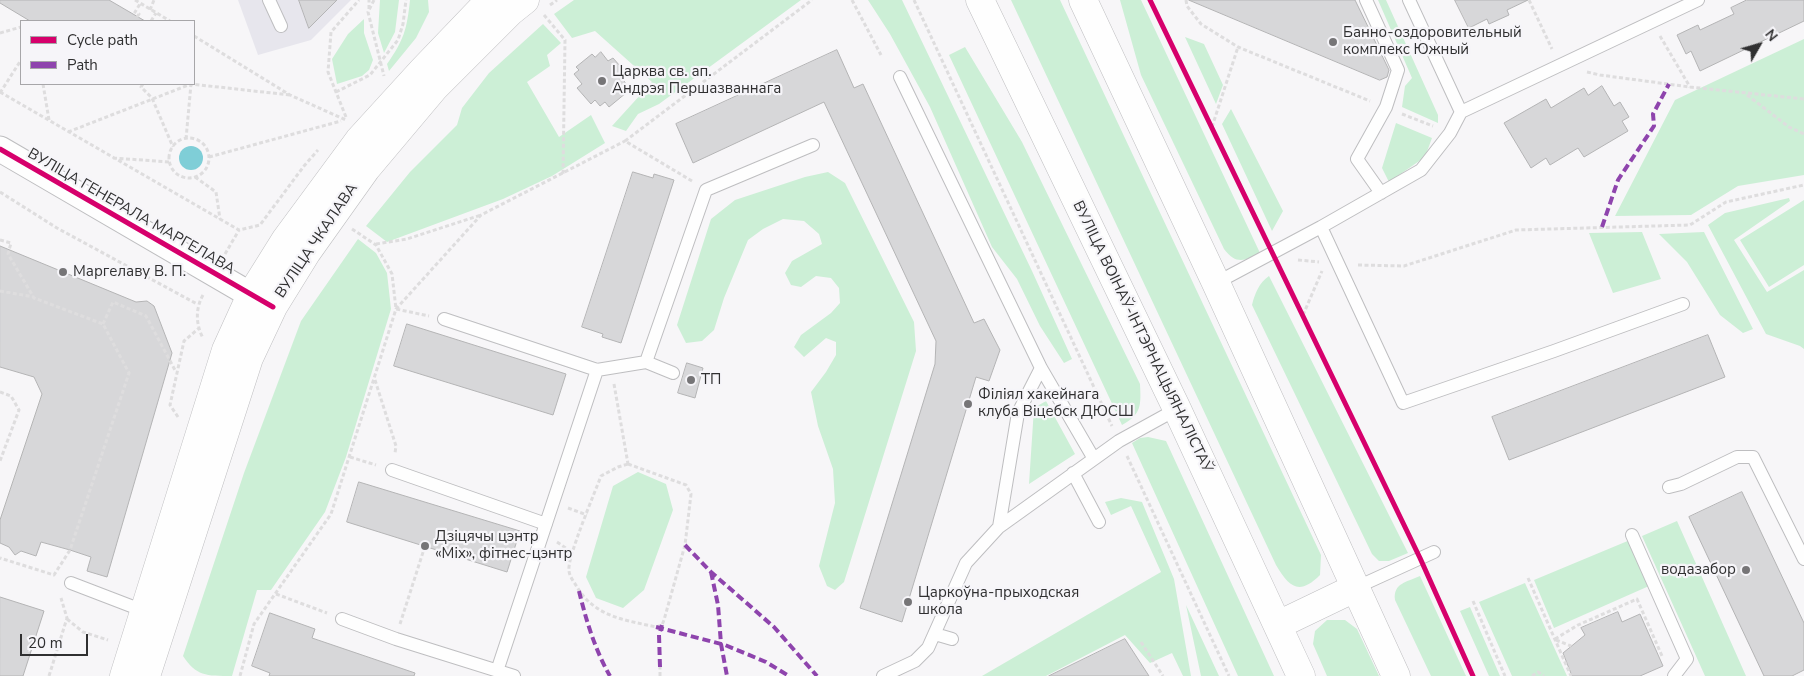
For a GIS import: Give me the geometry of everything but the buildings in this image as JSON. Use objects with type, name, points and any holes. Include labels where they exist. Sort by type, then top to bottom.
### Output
[{"type":"main road","name":"ВУЛІЦА ЧКАЛАВА","points":[[132,675],[249,358],[262,301],[286,239],[359,140],[490,0]]},
{"type":"main road","name":"ВУЛІЦА ВОІНАЎ-ІНТЭРНАЦЫЯНАЛІСТАЎ","points":[[980,0],[1177,409],[1301,676]]},
{"type":"main road","points":[[1083,0],[1216,283],[1354,588],[1396,676]]},
{"type":"main road","name":"ВУЛІЦА ЧКАЛАВА","points":[[262,301],[307,252],[366,169],[435,87],[510,12],[538,6]]},
{"type":"main road","points":[[1278,625],[1354,588]]},
{"type":"street","name":"ВУЛІЦА ГЕНЕРАЛА МАРГЕЛАВА","points":[[0,149],[262,301]]},
{"type":"lane","points":[[269,0],[281,26]]},
{"type":"lane","points":[[1366,0],[1398,70],[1386,107],[1357,159],[1381,193]]},
{"type":"lane","points":[[1409,0],[1461,112]]},
{"type":"lane","points":[[1216,283],[1273,255],[1421,170],[1450,133],[1461,112],[1698,0]]},
{"type":"lane","points":[[900,77],[1041,368],[1094,459]]},
{"type":"lane","points":[[646,362],[706,190],[813,145]]},
{"type":"lane","points":[[1321,228],[1403,403],[1684,304]]},
{"type":"lane","points":[[444,319],[596,373],[646,362],[673,372]]},
{"type":"lane","points":[[999,527],[1018,413],[1041,368]]},
{"type":"lane","points":[[497,671],[596,373]]},
{"type":"lane","points":[[883,676],[914,661],[928,648],[966,563],[999,527],[1119,441],[1177,409]]},
{"type":"lane","points":[[1670,487],[1681,484],[1737,457],[1753,457],[1804,559]]},
{"type":"lane","points":[[392,470],[546,524]]},
{"type":"lane","points":[[1073,473],[1099,522]]},
{"type":"lane","points":[[1632,535],[1687,659],[1674,676]]},
{"type":"lane","points":[[1354,588],[1434,552]]},
{"type":"lane","points":[[71,583],[154,614]]},
{"type":"lane","points":[[342,619],[396,639],[514,676]]},
{"type":"lane","points":[[935,634],[952,639]]},
{"type":"path","points":[[135,0],[162,19]]},
{"type":"path","points":[[150,10],[154,0]]},
{"type":"path","points":[[347,120],[328,72],[331,32],[359,0]]},
{"type":"path","points":[[369,0],[368,12],[385,79]]},
{"type":"path","points":[[368,12],[374,0]]},
{"type":"path","points":[[336,92],[370,75],[398,40],[403,24],[406,0]]},
{"type":"path","points":[[557,0],[538,6],[565,40],[564,174]]},
{"type":"path","points":[[377,245],[407,240],[481,215],[625,141],[812,0]]},
{"type":"path","points":[[852,0],[881,55]]},
{"type":"path","points":[[914,0],[1230,676]]},
{"type":"path","points":[[1150,0],[1420,558],[1472,676]]},
{"type":"path","points":[[1186,0],[1187,6],[1201,24],[1238,47],[1450,133]]},
{"type":"path","points":[[1529,0],[1560,65],[1600,75],[1804,99]]},
{"type":"path","points":[[137,17],[139,14],[135,12],[140,4]]},
{"type":"path","points":[[152,20],[156,13]]},
{"type":"path","points":[[1652,22],[1690,87]]},
{"type":"path","points":[[0,33],[20,27]]},
{"type":"path","points":[[195,37],[290,95],[347,120]]},
{"type":"path","points":[[1212,128],[1238,47]]},
{"type":"path","points":[[20,62],[0,92],[240,230],[224,257]]},
{"type":"path","points":[[195,84],[290,95]]},
{"type":"path","points":[[43,85],[49,121]]},
{"type":"path","points":[[143,85],[142,87],[152,98],[173,147]]},
{"type":"path","points":[[68,132],[188,85]]},
{"type":"path","points":[[186,138],[191,85]]},
{"type":"path","points":[[1746,93],[1789,127],[1804,134]]},
{"type":"path","points":[[1796,99],[1804,95]]},
{"type":"path","points":[[209,157],[347,120]]},
{"type":"path","points":[[194,177],[205,170],[209,157],[204,145],[199,141],[186,138],[180,140],[173,147],[170,155],[172,168],[181,176],[194,177],[216,192],[220,219]]},
{"type":"path","points":[[625,141],[706,190]]},
{"type":"path","points":[[112,158],[170,162]]},
{"type":"path","points":[[1338,264],[1404,266],[1516,230],[1690,225],[1726,202],[1804,185]]},
{"type":"path","points":[[0,192],[58,228],[197,304]]},
{"type":"path","points":[[396,309],[481,215]]},
{"type":"path","points":[[240,676],[254,624],[331,514],[396,309],[392,274],[377,245],[347,225]]},
{"type":"path","points":[[0,240],[11,243],[8,254],[34,298]]},
{"type":"path","points":[[1273,255],[1326,263],[1303,316]]},
{"type":"path","points":[[204,340],[198,329],[197,304],[206,289]]},
{"type":"path","points":[[0,291],[34,298],[103,324],[129,373],[70,550],[54,575],[56,584]]},
{"type":"path","points":[[103,324],[112,302],[146,316],[176,372]]},
{"type":"path","points":[[396,309],[444,319]]},
{"type":"path","points":[[179,419],[170,405],[176,372],[184,341],[198,329]]},
{"type":"path","points":[[596,373],[614,384],[628,464]]},
{"type":"path","points":[[350,457],[392,470],[396,446],[374,379]]},
{"type":"path","points":[[0,392],[11,396],[19,410],[0,461]]},
{"type":"path","points":[[628,464],[686,485],[691,494],[685,545],[664,620],[662,624],[656,627],[616,618],[597,609],[586,601],[572,580],[568,569],[601,476],[628,464]]},
{"type":"path","points":[[396,639],[425,546]]},
{"type":"path","points":[[0,558],[54,575]]},
{"type":"path","points":[[1528,578],[1571,676]]},
{"type":"path","points":[[59,592],[67,618],[83,632],[108,640]]},
{"type":"path","points":[[276,594],[342,619]]},
{"type":"path","points":[[1555,639],[1578,625],[1637,598],[1662,656]]},
{"type":"path","points":[[1473,601],[1506,676]]},
{"type":"path","points":[[49,676],[67,618]]},
{"type":"path","points":[[1555,639],[1571,646]]},
{"type":"path","points":[[1141,642],[1163,676]]},
{"type":"path","points":[[660,667],[660,676]]},
{"type":"path","points":[[1532,676],[1538,672],[1544,676]]},
{"type":"shaded area","points":[[238,0],[351,0],[311,40],[258,55]]},
{"type":"green space","points":[[380,0],[399,0],[395,32],[384,53],[378,33]]},
{"type":"green space","points":[[410,0],[428,0],[429,12],[416,38],[389,71],[387,64],[404,34]]},
{"type":"green space","points":[[574,0],[801,0],[659,104],[638,114],[626,131],[612,126],[652,82],[595,31],[572,38],[554,14]]},
{"type":"green space","points":[[868,0],[902,0],[1032,271],[1072,359],[1064,363],[1040,326],[1017,279],[992,247],[930,107],[890,34]]},
{"type":"green space","points":[[1011,0],[1060,0],[1321,555],[1320,575],[1313,582],[1300,587],[1295,586],[1285,579],[1276,565]]},
{"type":"green space","points":[[1120,0],[1141,0],[1260,253],[1241,260],[1233,258],[1224,249],[1141,75]]},
{"type":"green space","points":[[1378,0],[1386,0],[1438,115],[1438,123],[1402,107],[1405,86],[1412,78]]},
{"type":"green space","points":[[364,19],[364,33],[373,60],[369,70],[362,76],[337,84],[332,59],[348,34]]},
{"type":"green space","points":[[543,24],[561,43],[547,55],[550,66],[527,82],[559,137],[591,115],[605,143],[552,176],[503,199],[387,242],[366,226],[410,172],[457,125],[462,108],[489,73]]},
{"type":"green space","points":[[1185,37],[1204,44],[1223,85],[1216,104]]},
{"type":"green space","points":[[1804,39],[1804,175],[1738,186],[1691,215],[1615,216],[1675,100]]},
{"type":"green space","points":[[965,47],[1022,142],[1140,384],[1140,403],[1137,413],[1122,425],[949,55]]},
{"type":"green space","points":[[1231,109],[1283,211],[1272,231],[1222,124]]},
{"type":"green space","points":[[1396,123],[1432,138],[1425,157],[1389,182],[1382,168]]},
{"type":"green space","points":[[828,172],[845,183],[914,322],[916,351],[844,582],[835,590],[827,586],[819,566],[835,503],[833,469],[818,426],[811,392],[836,355],[836,342],[826,338],[804,357],[794,347],[801,335],[831,313],[840,303],[839,288],[831,278],[816,276],[801,287],[791,285],[785,273],[792,261],[822,244],[819,234],[804,221],[783,219],[763,229],[748,240],[724,298],[714,330],[702,341],[686,343],[677,325],[711,219],[735,200],[805,177]]},
{"type":"green space","points":[[1789,198],[1790,201],[1734,240],[1767,292],[1804,270],[1804,349],[1766,334],[1708,225],[1725,213]]},
{"type":"green space","points":[[1804,200],[1804,265],[1769,287],[1740,240]]},
{"type":"green space","points":[[1642,232],[1661,279],[1613,293],[1589,233]]},
{"type":"green space","points":[[1704,232],[1753,329],[1743,333],[1720,315],[1687,262],[1659,234]]},
{"type":"green space","points":[[358,239],[376,253],[387,273],[391,309],[346,457],[325,512],[271,590],[257,590],[232,676],[203,674],[192,668],[183,656],[244,473],[301,321]]},
{"type":"green space","points":[[1269,276],[1408,553],[1389,561],[1379,561],[1372,554],[1252,305],[1258,289]]},
{"type":"green space","points":[[1046,401],[1075,454],[1029,484],[1034,408]]},
{"type":"green space","points":[[1148,437],[1166,441],[1274,676],[1238,676],[1132,443],[1140,438]]},
{"type":"green space","points":[[638,472],[666,484],[673,510],[644,590],[623,608],[596,598],[586,577],[613,486]]},
{"type":"green space","points":[[1121,498],[1142,502],[1174,579],[1191,676],[1183,676],[1172,653],[1150,663],[1125,635],[1046,676],[982,676],[1161,572],[1131,506],[1111,515],[1105,502]]},
{"type":"green space","points":[[1677,521],[1746,676],[1705,676],[1642,536]]},
{"type":"green space","points":[[1630,540],[1649,586],[1554,628],[1534,580]]},
{"type":"green space","points":[[1420,576],[1466,676],[1431,676],[1395,600],[1396,590],[1402,584]]},
{"type":"green space","points":[[1525,583],[1567,676],[1512,676],[1479,602]]},
{"type":"green space","points":[[1186,605],[1219,676],[1201,676]]},
{"type":"green space","points":[[1470,607],[1500,676],[1489,676],[1460,611]]},
{"type":"green space","points":[[1327,620],[1345,620],[1357,629],[1379,676],[1327,676],[1313,644],[1315,631]]},
{"type":"water","points":[[191,146],[196,147],[202,153],[202,163],[196,169],[191,170],[186,169],[180,163],[179,158],[180,153],[186,147]]},
{"type":"marked path","points":[[1602,227],[1618,180],[1654,126],[1653,114],[1669,84]]},
{"type":"marked path","points":[[685,545],[711,572],[774,627],[817,676]]},
{"type":"marked path","points":[[711,572],[718,605],[721,644],[727,676]]},
{"type":"marked path","points":[[579,591],[592,635],[610,676]]},
{"type":"marked path","points":[[660,667],[659,635],[662,625]]},
{"type":"marked path","points":[[656,627],[725,645],[766,662],[789,676]]},
{"type":"cycle path","points":[[1150,0],[1420,558],[1473,676]]},
{"type":"cycle path","points":[[0,149],[273,307]]},
{"type":"place","name":"Банно-оздоровительный комплекс Южный","points":[[1333,42]]},
{"type":"place","name":"Царква св. ап. Андрэя Першазваннага","points":[[602,81]]},
{"type":"place","name":"Маргелаву В. П.","points":[[63,272]]},
{"type":"place","name":"ТП","points":[[691,380]]},
{"type":"place","name":"Філіял хакейнага клуба Віцебск ДЮСШ","points":[[968,404]]},
{"type":"place","name":"Дзіцячы цэнтр «Mix», фітнес-цэнтр","points":[[425,546]]},
{"type":"place","name":"водазабор","points":[[1746,570]]},
{"type":"place","name":"Царкоўна-прыходская школа","points":[[908,602]]}]
